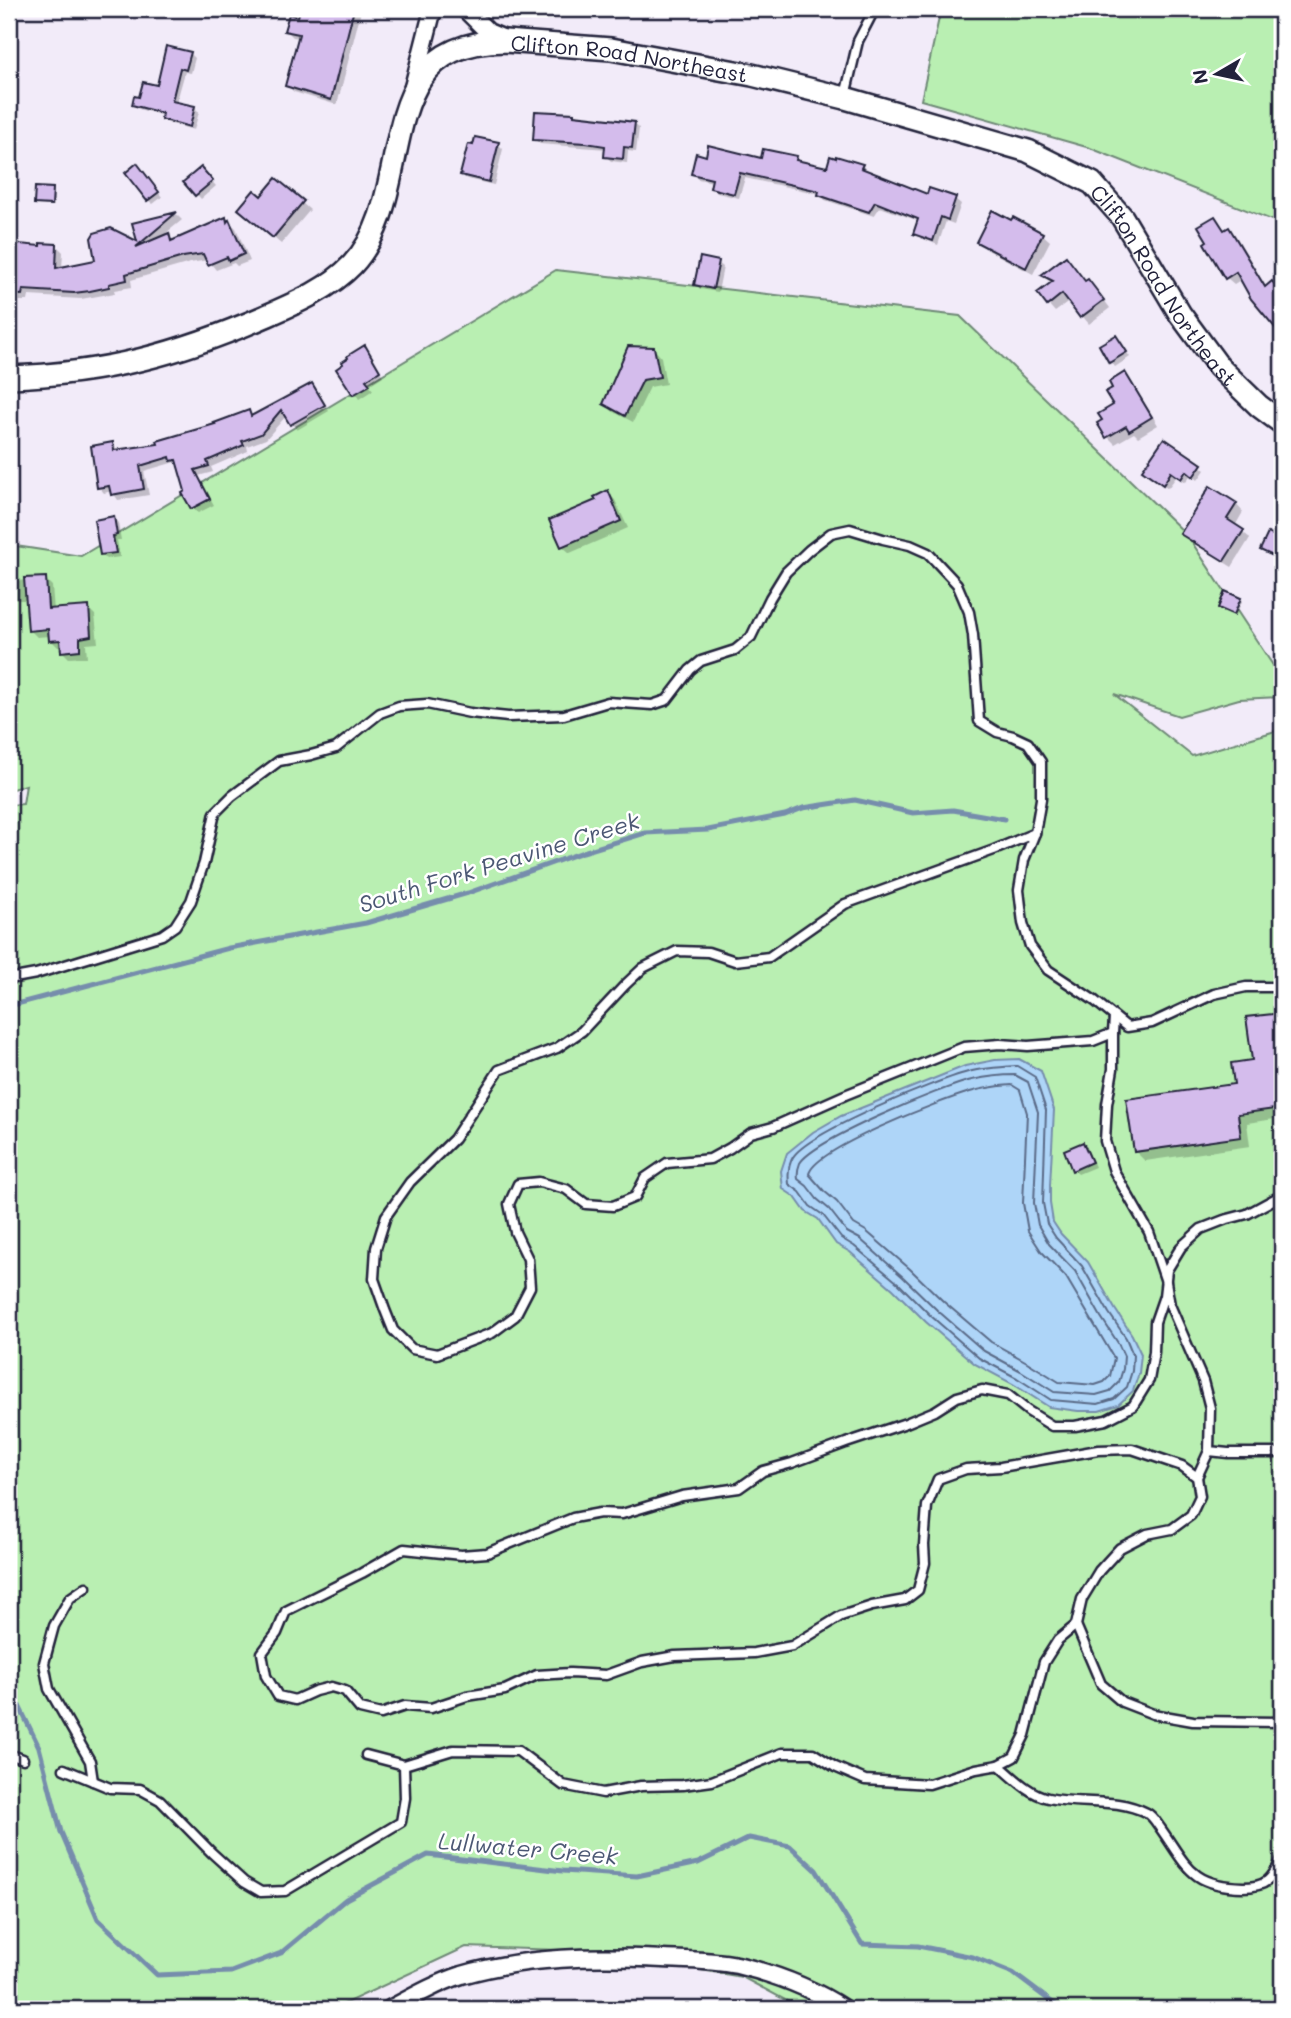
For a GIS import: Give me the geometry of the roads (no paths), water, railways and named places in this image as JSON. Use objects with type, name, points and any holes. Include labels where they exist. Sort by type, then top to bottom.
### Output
[{"type":"street","points":[[412,93],[433,9]]},
{"type":"street","points":[[465,9],[488,32],[517,42]]},
{"type":"street","name":"Clifton Road Northeast","points":[[9,377],[50,376],[115,367],[147,359],[246,325],[303,299],[330,283],[351,266],[372,237],[412,93],[421,76],[443,55],[457,48],[488,41],[517,42],[611,49],[752,75],[1028,150],[1092,183],[1122,217],[1180,314],[1219,367],[1282,423]]},
{"type":"street","points":[[390,2009],[425,1990],[461,1976],[497,1967],[544,1959],[602,1957],[734,1965],[803,1986],[844,2009]]},
{"type":"lane","points":[[845,99],[858,41],[876,9]]},
{"type":"lane","points":[[9,979],[36,974],[162,936],[174,926],[191,901],[204,863],[215,813],[232,796],[279,761],[336,748],[380,713],[399,706],[427,704],[508,718],[564,715],[608,702],[652,705],[667,700],[690,670],[701,661],[735,650],[751,637],[786,572],[809,550],[831,533],[850,529],[911,545],[928,553],[957,584],[969,612],[979,721],[997,732],[1028,743],[1041,762],[1041,799],[1035,833],[1024,860],[1020,890],[1023,923],[1030,946],[1048,970],[1095,1001],[1126,1027],[1152,1023],[1214,993],[1246,987],[1282,986]]},
{"type":"lane","points":[[1035,833],[845,904],[769,957],[735,961],[708,952],[677,951],[643,968],[582,1031],[557,1048],[499,1070],[454,1139],[410,1182],[386,1216],[376,1248],[374,1279],[393,1330],[412,1349],[437,1354],[492,1333],[514,1316],[530,1287],[528,1259],[515,1232],[509,1204],[517,1184],[539,1182],[566,1189],[586,1204],[613,1206],[635,1197],[645,1178],[667,1163],[710,1159],[730,1149],[751,1133],[774,1127],[964,1047],[1093,1041],[1113,1033]]},
{"type":"lane","points":[[1114,1017],[1113,1069],[1105,1140],[1115,1171],[1149,1232],[1166,1282],[1170,1305],[1203,1381],[1210,1408],[1209,1451],[1197,1477],[1200,1496],[1191,1515],[1172,1529],[1147,1534],[1119,1548],[1099,1571],[1082,1600],[1076,1625],[1101,1684],[1122,1702],[1153,1714],[1193,1721],[1282,1722]]},
{"type":"lane","points":[[1197,1477],[1182,1465],[1132,1449],[1098,1450],[1001,1468],[966,1469],[938,1479],[926,1506],[925,1563],[918,1590],[905,1600],[872,1606],[841,1616],[792,1646],[754,1653],[675,1656],[642,1662],[606,1675],[537,1675],[505,1690],[467,1696],[431,1708],[405,1706],[382,1714],[360,1709],[345,1692],[331,1687],[295,1699],[278,1696],[266,1676],[262,1653],[277,1633],[286,1611],[404,1549],[461,1555],[487,1553],[573,1518],[600,1513],[622,1514],[682,1496],[739,1488],[763,1471],[906,1423],[957,1398],[982,1390],[1008,1395],[1052,1426],[1075,1426],[1106,1420],[1133,1406],[1149,1381],[1155,1322],[1164,1296],[1167,1270],[1181,1247],[1201,1230],[1247,1214],[1282,1195]]},
{"type":"lane","points":[[1209,1451],[1282,1453]]},
{"type":"lane","points":[[86,1587],[70,1598],[54,1626],[44,1663],[49,1689],[90,1761],[93,1781]]},
{"type":"lane","points":[[366,1755],[404,1765],[453,1750],[518,1751],[563,1785],[603,1793],[641,1786],[712,1781],[782,1753],[813,1754],[865,1780],[929,1784],[976,1769],[999,1765],[1014,1757],[1025,1735],[1044,1662],[1058,1640],[1076,1625]]},
{"type":"lane","points":[[9,1754],[23,1759]]},
{"type":"lane","points":[[64,1769],[110,1788],[140,1789],[160,1800],[212,1853],[261,1892],[285,1891],[401,1822],[405,1798],[404,1765]]},
{"type":"lane","points":[[999,1765],[1022,1785],[1046,1797],[1124,1804],[1150,1815],[1184,1864],[1204,1880],[1231,1886],[1255,1887],[1273,1878],[1282,1859]]},
{"type":"water","points":[[1019,1059],[1041,1071],[1054,1110],[1050,1185],[1053,1222],[1088,1262],[1141,1354],[1133,1391],[1118,1405],[1099,1411],[1049,1407],[975,1364],[893,1289],[850,1252],[836,1244],[818,1219],[805,1211],[795,1197],[783,1189],[781,1171],[787,1153],[813,1132],[841,1116],[965,1066]]},
{"type":"waterway","name":"South Fork Peavine Creek","points":[[9,1006],[229,948],[366,923],[468,893],[645,833],[708,830],[785,815],[803,808],[855,800],[913,813],[953,810],[1004,819]]},
{"type":"waterway","name":"Lullwater Creek","points":[[9,1685],[39,1747],[61,1832],[98,1919],[157,1975],[231,1972],[281,1953],[346,1899],[428,1855],[563,1871],[637,1876],[698,1863],[749,1838],[790,1846],[816,1870],[862,1944],[918,1946],[973,1957],[1013,1973],[1061,2009]]}]
